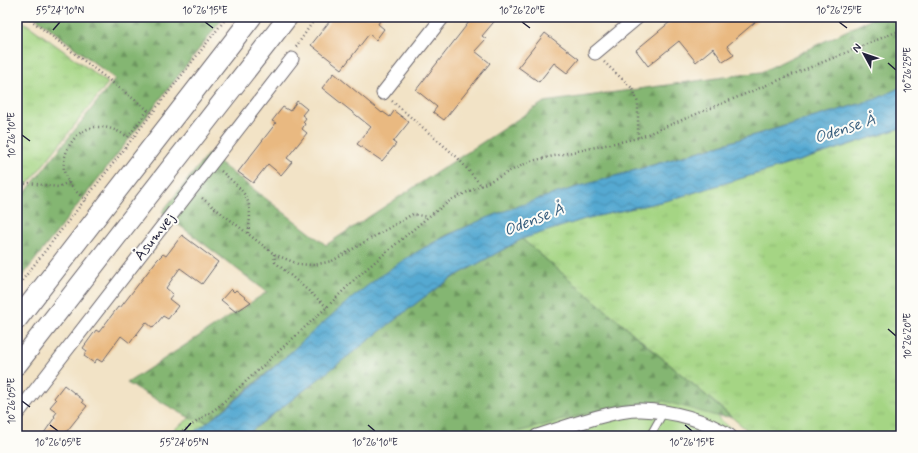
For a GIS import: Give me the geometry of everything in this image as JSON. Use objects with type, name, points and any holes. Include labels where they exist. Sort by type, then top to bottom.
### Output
[{"type":"street","points":[[17,320],[252,17]]},
{"type":"street","name":"Åsumvej","points":[[17,365],[288,17]]},
{"type":"street","points":[[382,93],[444,17]]},
{"type":"street","points":[[595,53],[638,17]]},
{"type":"street","name":"Åsumvej","points":[[17,414],[213,163],[292,59]]},
{"type":"street","points":[[537,436],[613,414],[640,410],[679,414],[713,425],[730,436]]},
{"type":"lane","points":[[650,436],[663,413]]},
{"type":"path","points":[[27,17],[152,113]]},
{"type":"path","points":[[17,287],[227,17]]},
{"type":"path","points":[[292,59],[295,50],[316,17]]},
{"type":"path","points":[[176,436],[218,407],[327,308],[357,277],[428,217],[451,200],[480,184],[531,161],[638,138],[901,30]]},
{"type":"path","points":[[595,53],[633,89],[638,103],[638,138]]},
{"type":"path","points":[[382,93],[457,157],[480,184]]},
{"type":"path","points":[[100,212],[73,189],[65,174],[64,158],[70,143],[82,132],[97,126],[114,128],[128,137],[148,110]]},
{"type":"path","points":[[213,163],[244,194],[250,206],[248,233]]},
{"type":"path","points":[[17,185],[29,183],[58,187],[69,182]]},
{"type":"path","points":[[200,196],[274,254],[298,264],[314,265],[332,261],[413,214],[428,217]]},
{"type":"path","points":[[274,254],[275,262],[327,308]]},
{"type":"green space","points":[[17,17],[108,83],[17,198]]},
{"type":"green space","points":[[35,17],[224,17],[17,283],[17,203],[115,79]]},
{"type":"green space","points":[[875,17],[901,17],[901,87],[876,99],[561,192],[483,220],[447,235],[409,257],[369,286],[209,422],[190,418],[127,383],[267,292],[162,212],[208,154],[326,245],[544,102],[761,72]]},
{"type":"green space","points":[[901,128],[901,436],[754,436],[522,239],[585,219],[669,200],[796,162]]},
{"type":"green space","points":[[522,239],[731,417],[613,407],[502,436],[245,436],[423,298],[452,278]]},
{"type":"green space","points":[[664,401],[716,416],[740,436],[502,436],[613,407]]},
{"type":"green space","points":[[190,418],[209,422],[188,436],[165,436]]},
{"type":"water","name":"Odense Å","points":[[901,87],[901,128],[796,162],[669,200],[585,219],[522,239],[452,278],[423,298],[245,436],[188,436],[245,393],[352,298],[380,276],[436,241],[492,216],[549,196],[876,99]]},
{"type":"building","points":[[333,17],[382,17],[378,24],[384,29],[376,40],[369,34],[342,69],[311,45]]},
{"type":"building","points":[[473,17],[498,17],[482,36],[486,39],[475,51],[490,63],[444,120],[433,112],[437,107],[416,90]]},
{"type":"building","points":[[676,17],[761,17],[727,46],[734,55],[723,62],[713,48],[696,62],[679,41],[648,66],[636,50]]},
{"type":"building","points":[[545,33],[579,59],[567,73],[554,63],[539,82],[518,67]]},
{"type":"building","points":[[334,73],[382,113],[383,112],[390,117],[394,111],[409,122],[393,142],[396,144],[382,161],[357,144],[371,127],[322,88]]},
{"type":"building","points":[[297,101],[307,109],[302,115],[306,118],[303,122],[305,124],[302,129],[307,133],[287,158],[292,162],[281,175],[268,164],[253,183],[238,172],[276,123],[272,121],[283,107],[290,111]]},
{"type":"building","points":[[182,235],[218,262],[202,284],[180,268],[166,288],[173,294],[169,299],[178,306],[168,319],[163,316],[153,328],[146,322],[130,343],[121,336],[102,362],[97,359],[94,363],[84,356],[87,351],[83,348],[96,330],[99,332],[118,307],[120,308],[157,260],[163,254],[166,256]]},
{"type":"building","points":[[231,289],[234,292],[236,290],[251,302],[236,312],[221,300]]},
{"type":"building","points":[[64,385],[83,400],[82,402],[87,406],[63,436],[42,436],[55,417],[54,416],[57,412],[50,407],[56,400],[54,398]]}]
